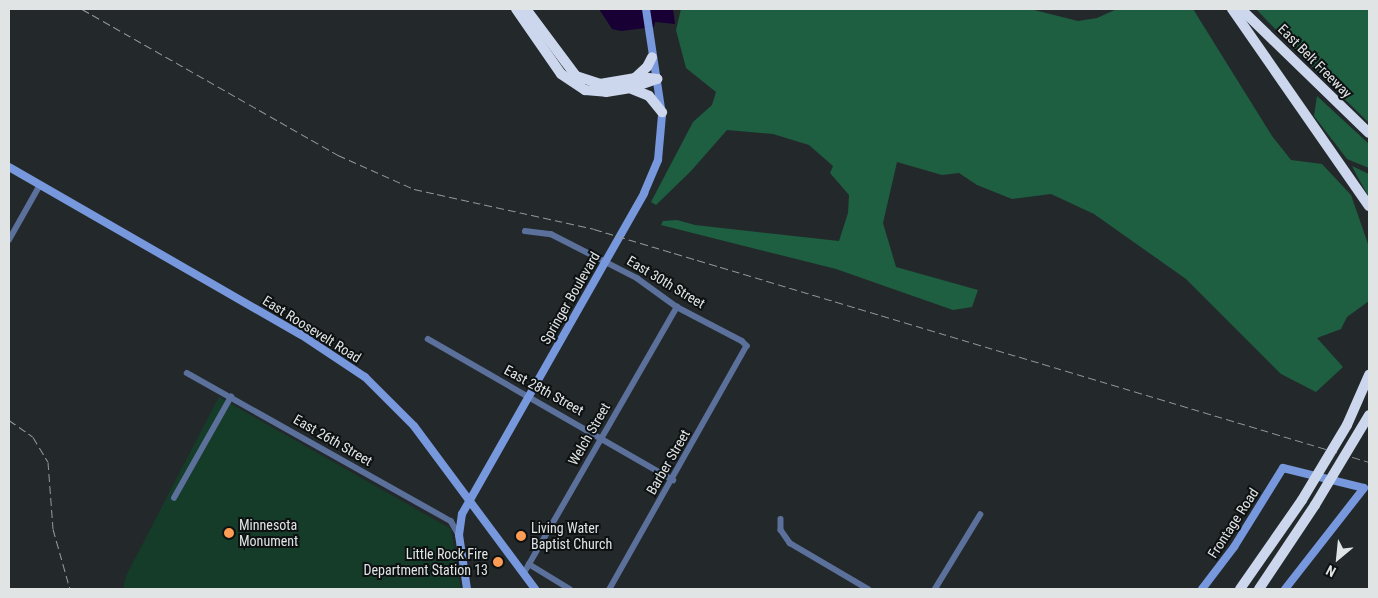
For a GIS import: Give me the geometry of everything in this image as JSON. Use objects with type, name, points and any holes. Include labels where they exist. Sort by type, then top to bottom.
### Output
[{"type":"highway","points":[[516,9],[561,74],[606,92],[633,83],[657,79]]},
{"type":"highway","points":[[526,9],[567,67],[587,86]]},
{"type":"highway","points":[[1232,9],[1369,206]]},
{"type":"highway","name":"East Belt Freeway","points":[[1241,9],[1369,133]]},
{"type":"highway","points":[[633,83],[647,68],[652,53]]},
{"type":"highway","points":[[633,83],[649,96],[662,112]]},
{"type":"highway","points":[[1347,425],[1369,375]]},
{"type":"highway","points":[[1241,589],[1302,500],[1369,387]]},
{"type":"highway","points":[[1259,589],[1315,505],[1369,415]]},
{"type":"main road","name":"Springer Boulevard","points":[[467,589],[459,535],[462,514],[605,262],[656,167],[662,112],[646,9]]},
{"type":"main road","name":"East Roosevelt Road","points":[[9,167],[349,365],[409,419],[535,589]]},
{"type":"main road","name":"Frontage Road","points":[[1202,589],[1234,547],[1283,468],[1366,489]]},
{"type":"main road","points":[[1285,589],[1366,489]]},
{"type":"street","points":[[9,240],[40,185]]},
{"type":"street","name":"East 30th Street","points":[[525,231],[542,232],[637,278],[677,307],[742,340],[747,346]]},
{"type":"street","name":"Welch Street","points":[[524,574],[677,307]]},
{"type":"street","name":"East 28th Street","points":[[428,339],[672,480]]},
{"type":"street","name":"Barber Street","points":[[610,589],[747,346]]},
{"type":"street","name":"East 26th Street","points":[[187,374],[450,521],[459,535]]},
{"type":"street","points":[[174,498],[231,397]]},
{"type":"street","points":[[935,589],[980,515]]},
{"type":"street","points":[[781,520],[781,530],[790,543],[868,589]]},
{"type":"street","points":[[529,564],[570,589]]},
{"type":"green space","points":[[681,9],[1030,9],[1078,21],[1097,18],[1117,9],[1193,9],[1272,136],[1291,160],[1322,164],[1351,195],[1368,244],[1369,301],[1347,317],[1341,329],[1317,338],[1343,367],[1316,392],[1281,374],[1186,279],[1094,214],[1051,194],[1012,199],[977,185],[959,173],[942,175],[897,162],[883,223],[896,267],[978,290],[972,307],[953,310],[836,269],[661,225],[663,221],[677,220],[695,225],[839,241],[848,213],[849,195],[830,173],[833,166],[809,145],[773,134],[727,130],[691,171],[656,205],[651,202],[693,122],[712,105],[716,92],[686,68],[676,30]]},
{"type":"green space","points":[[1256,9],[1369,9],[1369,123],[1304,59]]},
{"type":"green space","points":[[1317,96],[1369,144],[1369,168],[1347,159],[1314,116]]},
{"type":"green space","points":[[1352,166],[1369,174],[1369,197],[1357,176]]},
{"type":"green space","points":[[219,397],[451,529],[461,589],[123,589],[126,576]]},
{"type":"shaded area","points":[[599,9],[673,9],[675,24],[655,22],[654,27],[621,31],[612,29]]},
{"type":"railway","points":[[82,9],[338,155],[414,189],[594,229],[1369,462]]},
{"type":"railway","points":[[9,420],[33,437],[48,462],[53,529],[70,589]]},
{"type":"place","name":"Minnesota Monument","points":[[229,533]]},
{"type":"place","name":"Living Water Baptist Church","points":[[521,536]]},
{"type":"place","name":"Little Rock Fire Department Station 13","points":[[498,562]]}]
